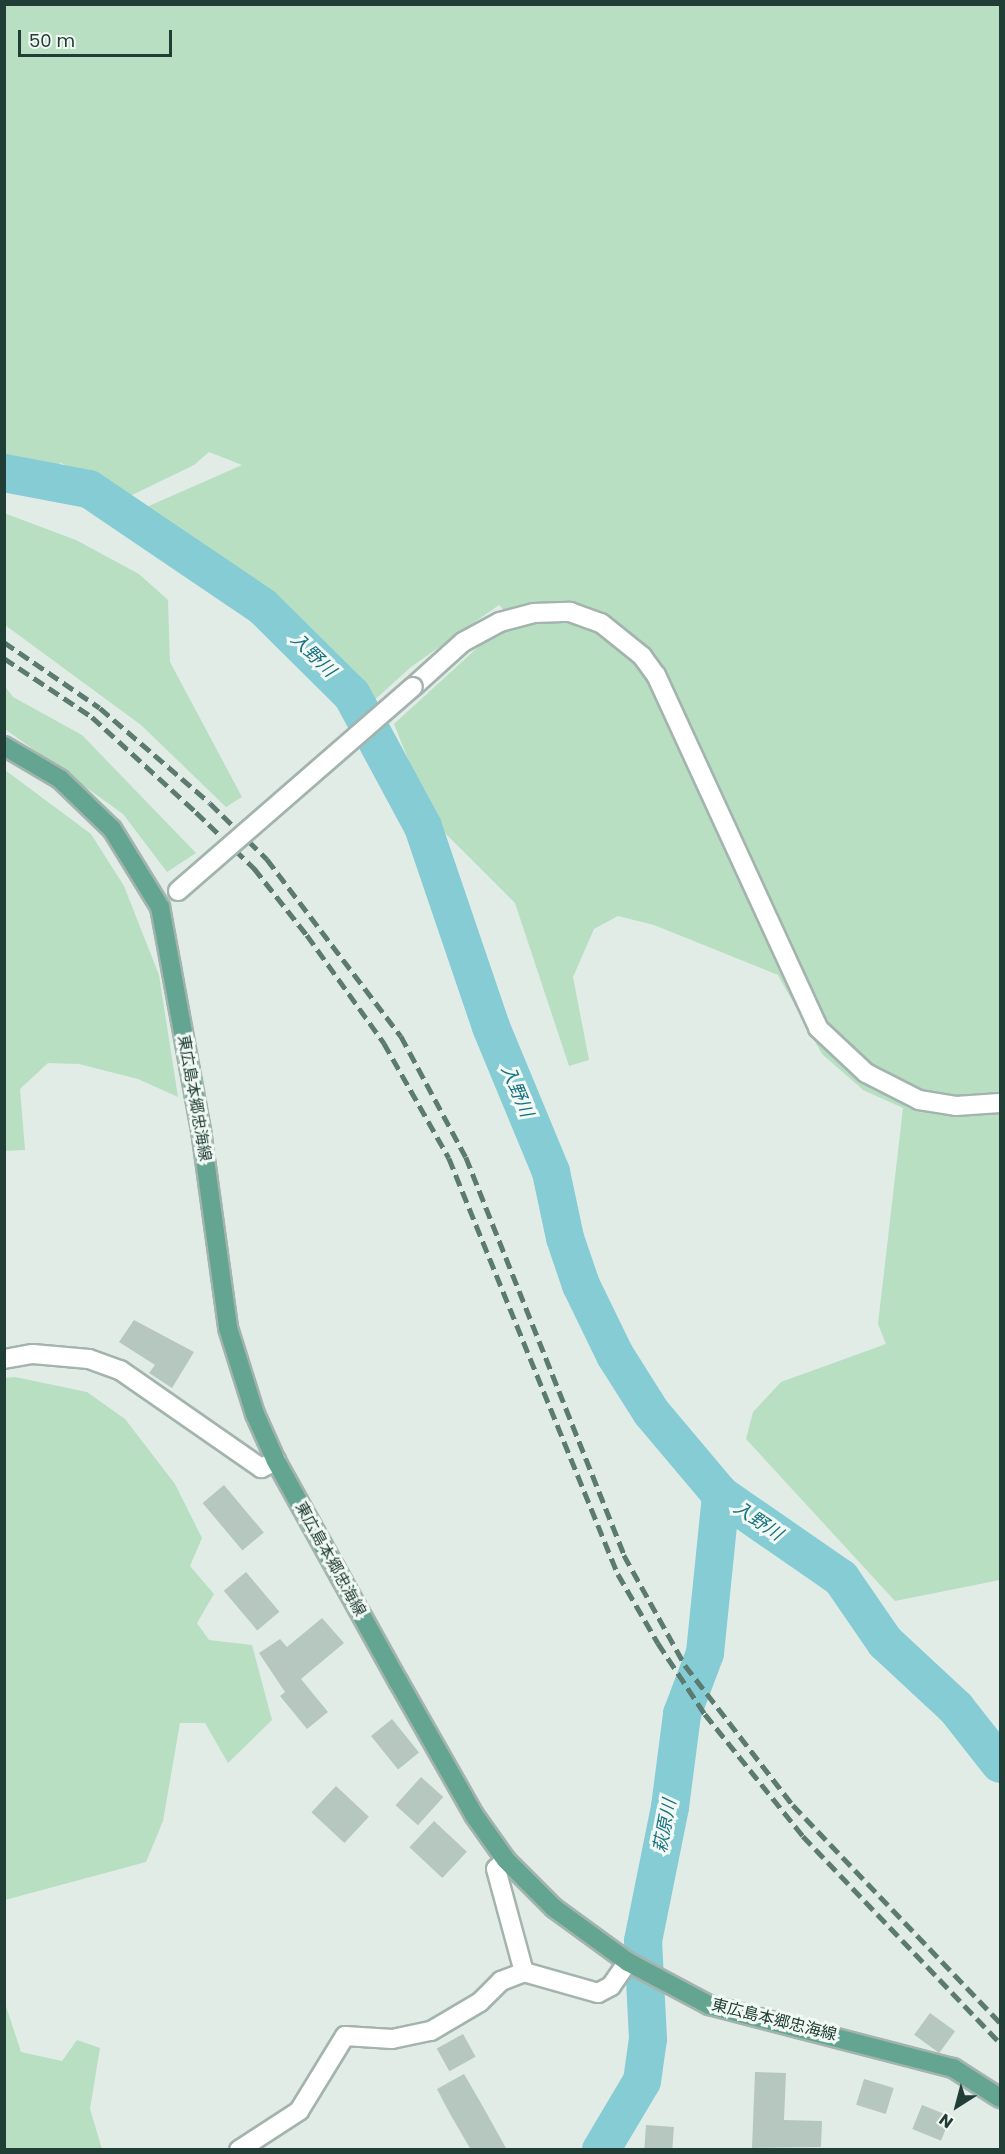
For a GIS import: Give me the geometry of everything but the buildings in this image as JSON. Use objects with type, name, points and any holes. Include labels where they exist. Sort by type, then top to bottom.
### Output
[{"type":"main road","name":"東広島本郷忠海線","points":[[4,746],[60,779],[112,829],[160,907],[201,1130],[228,1328],[255,1414],[276,1461],[474,1815],[506,1860],[554,1908],[628,1962],[709,2005],[953,2068],[1000,2098]]},
{"type":"street","points":[[160,907],[463,642],[500,622],[534,613],[570,612],[601,623],[642,656],[656,675],[818,1028],[866,1073],[919,1100],[956,1106],[1000,1103]]},
{"type":"street","points":[[4,1359],[62,1354],[110,1366],[261,1468],[276,1461]]},
{"type":"street","points":[[506,1860],[496,1869],[524,1972]]},
{"type":"street","points":[[239,2150],[299,2111],[345,2036],[392,2040],[431,2031],[480,2002],[501,1982],[524,1972],[598,1993],[611,1986],[628,1962]]},
{"type":"green space","points":[[5,5],[1000,5],[1000,1580],[895,1601],[746,1439],[753,1412],[781,1382],[886,1344],[878,1324],[903,1108],[863,1090],[822,1054],[778,975],[654,925],[618,916],[594,929],[573,977],[589,1060],[569,1066],[515,903],[433,821],[394,724],[489,637],[519,625],[499,605],[411,667],[369,705],[302,623],[142,509],[242,465],[209,452],[194,465],[128,497],[61,463],[37,475],[5,471]]},
{"type":"green space","points":[[4,513],[76,540],[139,574],[168,600],[170,662],[242,797],[226,807],[141,725],[5,625]]},
{"type":"green space","points":[[4,685],[13,697],[82,735],[196,853],[167,872],[123,814],[5,729]]},
{"type":"green space","points":[[5,770],[91,834],[124,886],[159,975],[178,1097],[138,1079],[79,1064],[48,1063],[20,1089],[25,1150],[5,1151]]},
{"type":"green space","points":[[15,1377],[87,1392],[125,1419],[175,1484],[202,1538],[190,1566],[214,1594],[197,1623],[209,1640],[252,1645],[272,1720],[228,1763],[205,1723],[180,1723],[163,1821],[146,1862],[5,1900],[4,1378]]},
{"type":"green space","points":[[5,2003],[21,2052],[62,2061],[77,2040],[100,2048],[90,2109],[102,2149],[5,2149]]},
{"type":"waterway","name":"入野川","points":[[4,473],[89,489],[263,607],[352,695],[423,827],[491,1027],[551,1172],[565,1238],[581,1285],[615,1355],[651,1412],[721,1495],[841,1578],[885,1642],[956,1708],[1000,1764]]},
{"type":"waterway","name":"萩原川","points":[[601,2150],[642,2081],[648,2039],[643,1941],[670,1807],[682,1714],[705,1653],[721,1495]]},
{"type":"railway","points":[[4,642],[100,708],[210,803],[267,859],[401,1036],[466,1157],[624,1555],[685,1665],[793,1805],[1000,2022]]},
{"type":"railway","points":[[4,658],[92,717],[196,812],[254,868],[307,935],[384,1043],[449,1158],[618,1574],[658,1643],[705,1714],[803,1836],[1000,2043]]}]
